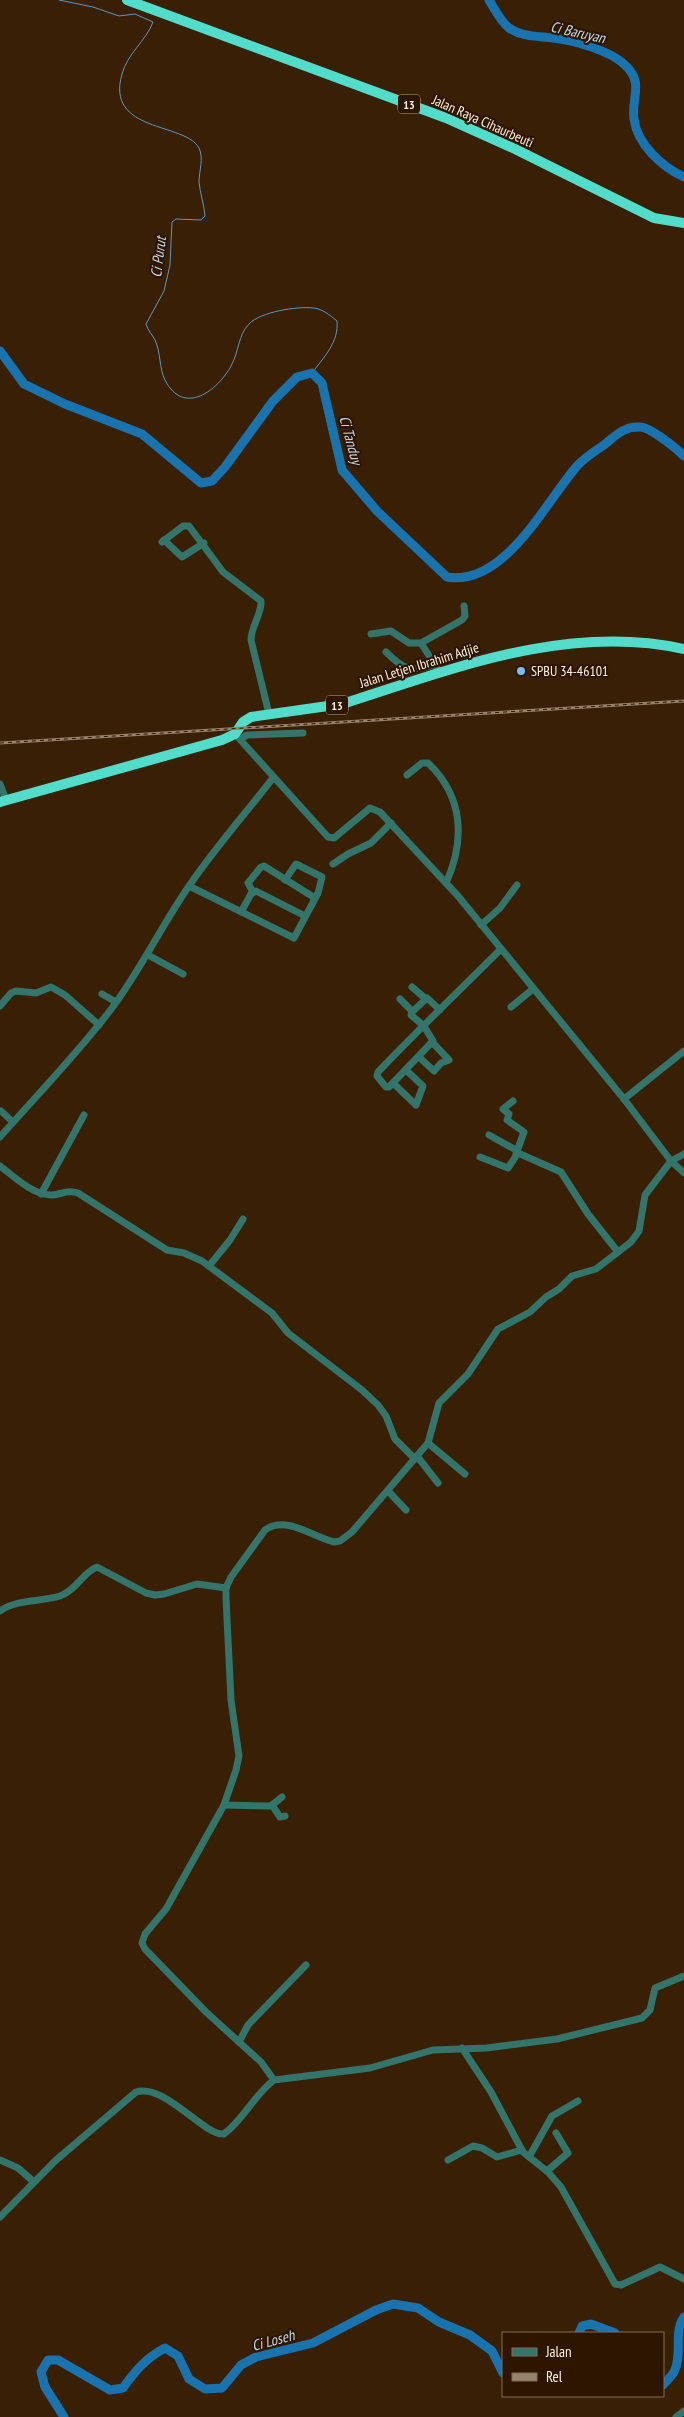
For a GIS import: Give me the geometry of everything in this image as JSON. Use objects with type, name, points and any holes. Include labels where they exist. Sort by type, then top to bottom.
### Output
[{"type":"highway","name":"Jalan Raya Cihaurbeuti","points":[[127,0],[446,118],[515,149],[654,218],[683,225]]},
{"type":"highway","name":"Jalan Letjen Ibrahim Adjie","points":[[3,801],[238,736],[243,722],[251,717],[321,709],[342,704],[438,669],[553,645],[590,641],[650,643],[684,649]]},
{"type":"street","points":[[204,543],[182,557],[163,541],[187,525],[192,528],[204,543],[223,572],[261,601],[261,608],[251,632],[251,640],[269,714]]},
{"type":"street","points":[[371,634],[391,631],[409,642],[421,643],[462,620],[465,616],[464,606]]},
{"type":"street","points":[[421,643],[438,669]]},
{"type":"street","points":[[386,652],[397,663],[408,670],[438,669]]},
{"type":"street","points":[[238,736],[303,733]]},
{"type":"street","points":[[238,736],[273,778],[328,838],[334,838],[370,808],[380,812],[446,883],[624,1099],[671,1161],[684,1173]]},
{"type":"street","points":[[407,774],[422,763],[428,764],[447,788],[456,806],[458,853],[446,883]]},
{"type":"street","points":[[0,1137],[99,1025],[148,955],[189,886],[221,840],[273,778]]},
{"type":"street","points":[[0,784],[3,801]]},
{"type":"street","points":[[333,864],[371,843],[391,823]]},
{"type":"street","points":[[189,886],[292,938],[315,898],[322,877],[296,864],[285,880]]},
{"type":"street","points":[[253,892],[248,883],[262,866],[315,898]]},
{"type":"street","points":[[481,925],[502,907],[517,885]]},
{"type":"street","points":[[253,892],[256,891],[306,916]]},
{"type":"street","points":[[240,912],[253,892]]},
{"type":"street","points":[[432,1042],[393,1083],[386,1087],[378,1076],[378,1072],[501,949]]},
{"type":"street","points":[[148,955],[183,974]]},
{"type":"street","points":[[0,1006],[11,993],[16,991],[36,993],[51,987],[65,995],[99,1025]]},
{"type":"street","points":[[412,987],[440,1010]]},
{"type":"street","points":[[511,1007],[533,989]]},
{"type":"street","points":[[102,994],[116,1002]]},
{"type":"street","points":[[412,1011],[426,998]]},
{"type":"street","points":[[400,1000],[412,1011],[412,1015],[424,1026],[432,1038],[432,1042],[449,1060],[441,1062],[434,1071],[419,1057]]},
{"type":"street","points":[[624,1099],[684,1051]]},
{"type":"street","points":[[393,1083],[416,1105],[423,1086],[406,1070]]},
{"type":"street","points":[[480,1157],[508,1168],[524,1132],[507,1120],[509,1114],[503,1109],[512,1101]]},
{"type":"street","points":[[1,1110],[13,1122]]},
{"type":"street","points":[[41,1194],[84,1114]]},
{"type":"street","points":[[490,1136],[516,1152],[561,1172],[588,1214],[618,1252]]},
{"type":"street","points":[[274,2080],[260,2062],[145,1949],[142,1943],[145,1934],[166,1908],[224,1805],[239,1756],[231,1700],[226,1588],[246,1556],[270,1527],[292,1526],[326,1540],[340,1541],[359,1524],[428,1442],[439,1403],[468,1374],[498,1329],[530,1312],[572,1276],[596,1269],[636,1237],[641,1222],[643,1200],[671,1161],[684,1154]]},
{"type":"street","points":[[0,1166],[30,1189],[41,1194],[55,1195],[71,1191],[78,1193],[167,1250],[190,1255],[210,1266],[272,1313],[288,1334],[362,1390],[386,1416],[396,1439],[438,1483]]},
{"type":"street","points":[[210,1266],[243,1219]]},
{"type":"street","points":[[428,1442],[465,1474]]},
{"type":"street","points":[[388,1491],[406,1510]]},
{"type":"street","points":[[0,1611],[8,1606],[42,1600],[69,1592],[92,1569],[97,1568],[146,1593],[155,1595],[192,1584],[226,1588]]},
{"type":"street","points":[[224,1805],[272,1805],[282,1797]]},
{"type":"street","points":[[272,1805],[279,1816],[285,1816]]},
{"type":"street","points":[[239,2042],[248,2025],[306,1965]]},
{"type":"street","points":[[0,2217],[55,2161],[136,2092],[148,2091],[168,2100],[195,2117],[213,2132],[224,2134],[239,2121],[265,2087],[274,2080],[370,2068],[428,2052],[462,2048],[487,2048],[557,2039],[642,2018],[650,2010],[656,1988],[684,1976]]},
{"type":"street","points":[[462,2048],[491,2092],[525,2153],[547,2171],[560,2187],[615,2284],[621,2285],[660,2267],[684,2279]]},
{"type":"street","points":[[448,2160],[473,2146],[482,2148],[497,2157],[525,2153],[552,2116],[578,2101]]},
{"type":"street","points":[[547,2171],[568,2153],[556,2133]]},
{"type":"street","points":[[0,2160],[18,2168],[34,2182]]},
{"type":"street","points":[[676,2417],[684,2411]]},
{"type":"waterway","name":"Ci Purut","points":[[59,0],[93,7],[119,16],[135,14],[153,22],[124,67],[120,93],[125,107],[135,116],[191,140],[199,148],[201,160],[199,182],[205,216],[201,220],[176,219],[172,222],[170,265],[164,291],[146,324],[157,345],[165,380],[173,391],[182,397],[200,396],[218,384],[225,375],[234,361],[245,328],[249,324],[261,316],[270,313],[298,308],[317,309],[337,321],[336,336],[326,355],[312,373]]},
{"type":"waterway","name":"Ci Baruyan","points":[[489,0],[503,22],[514,31],[524,35],[561,39],[581,44],[602,51],[626,66],[631,72],[636,85],[634,119],[640,137],[645,146],[659,161],[684,177]]},
{"type":"waterway","name":"Ci Tanduy","points":[[0,351],[24,384],[65,404],[142,434],[201,483],[212,481],[225,467],[273,401],[297,377],[312,373],[322,383],[342,470],[377,511],[447,577],[468,577],[487,569],[505,556],[537,520],[580,463],[624,430],[634,427],[650,430],[663,438],[684,456]]},
{"type":"waterway","name":"Ci Loseh","points":[[64,2417],[45,2387],[41,2372],[48,2360],[58,2360],[110,2390],[123,2388],[141,2365],[165,2348],[178,2356],[189,2379],[205,2389],[222,2388],[241,2365],[256,2357],[313,2343],[376,2310],[393,2304],[418,2308],[439,2322],[470,2335],[492,2351],[502,2371]]},
{"type":"waterway","name":"Ci Loseh","points":[[664,2384],[673,2374],[677,2365],[679,2330],[684,2317]]},
{"type":"waterway","name":"Ci Loseh","points":[[579,2332],[582,2326],[591,2324],[612,2332]]},
{"type":"railway","points":[[0,743],[684,701]]},
{"type":"place","name":"SPBU 34-46101","points":[[521,671]]}]
